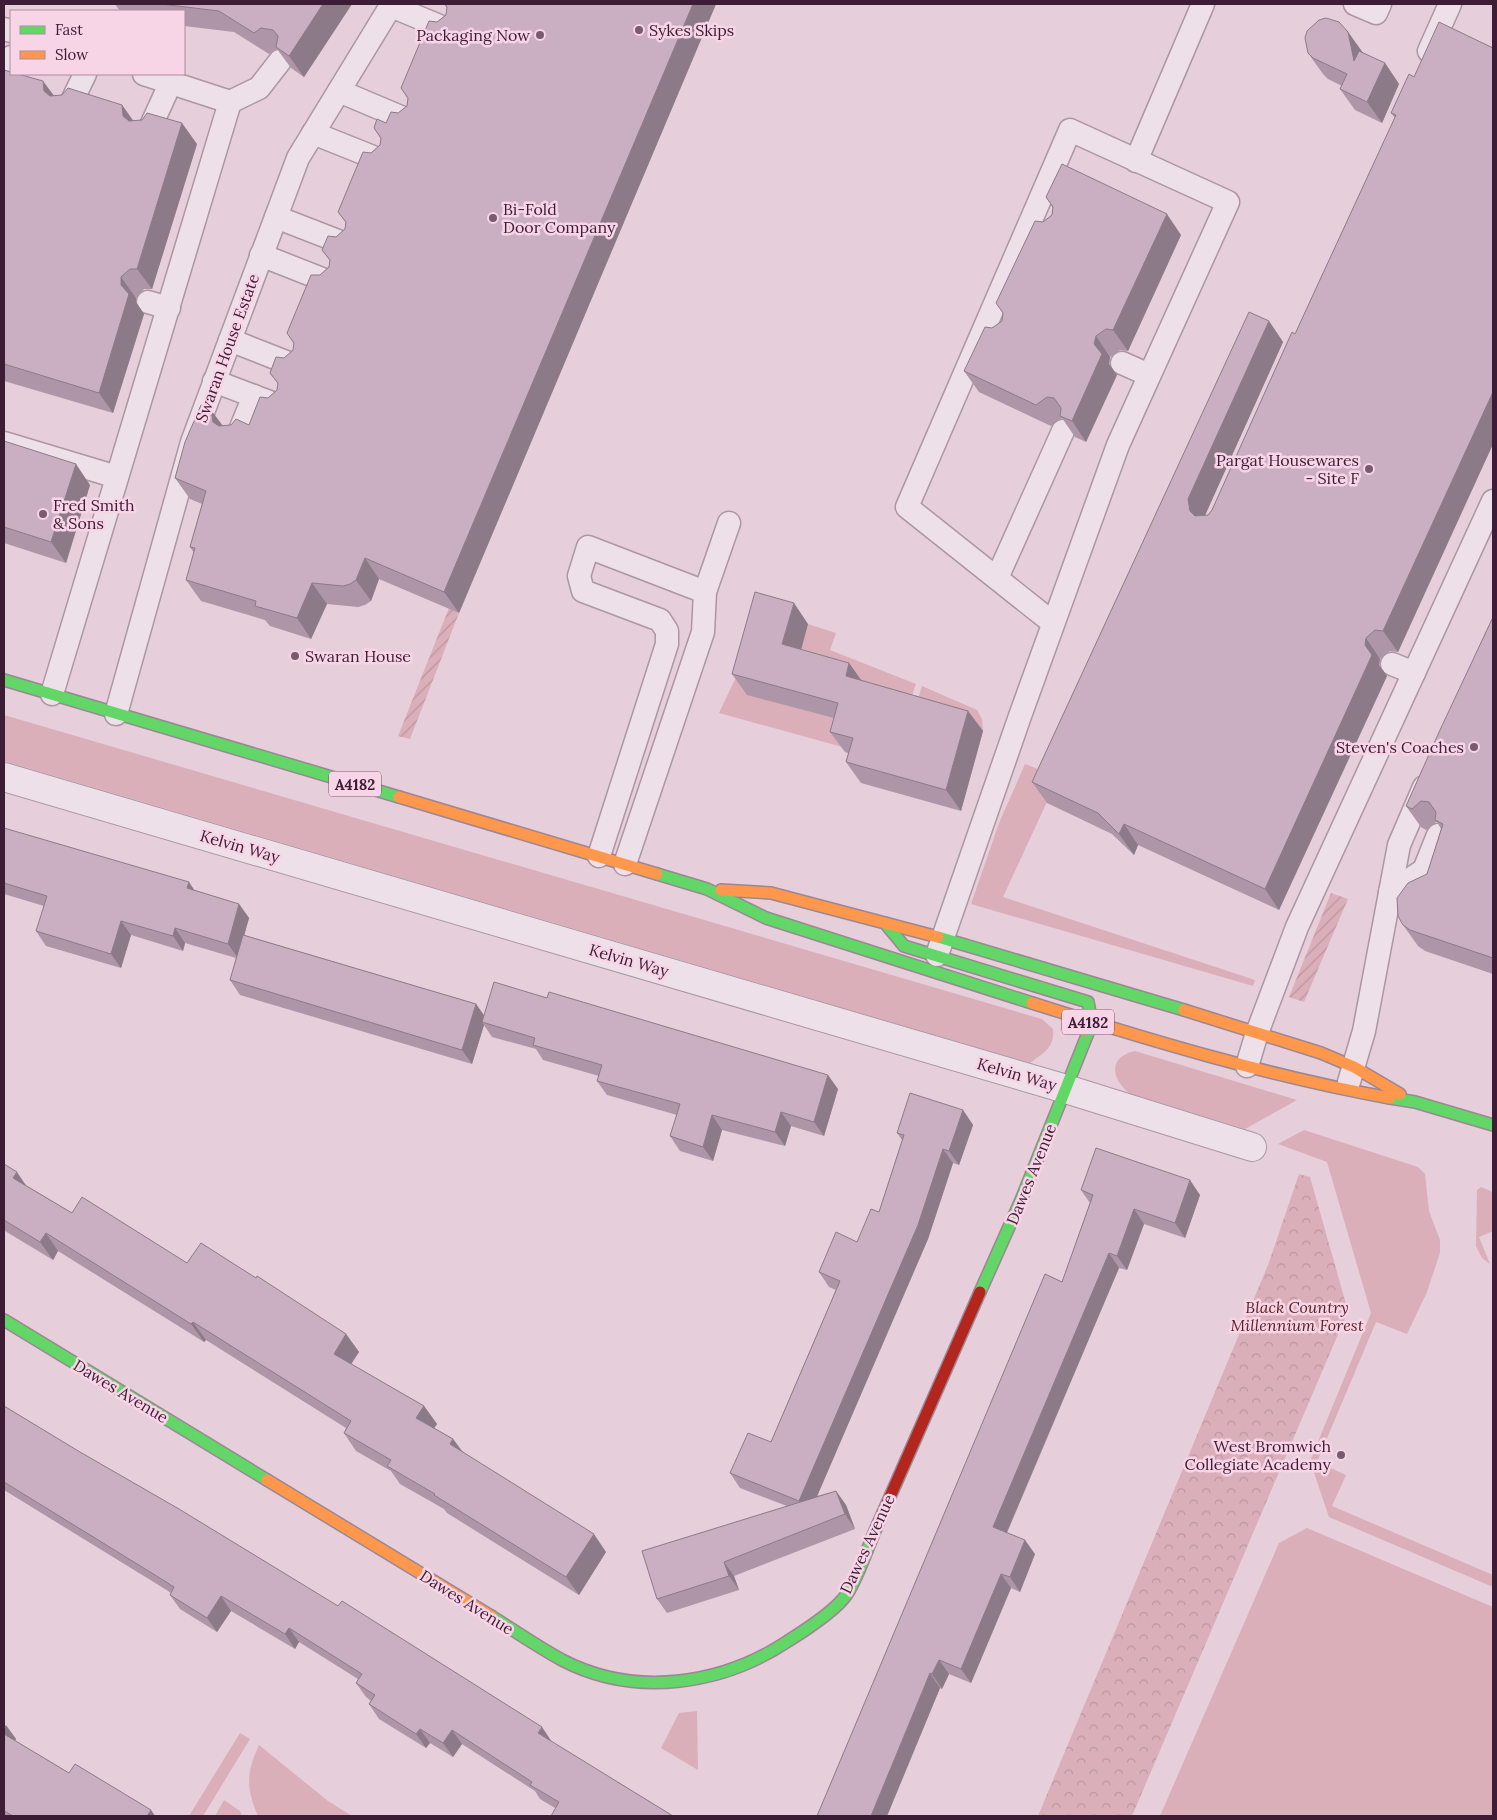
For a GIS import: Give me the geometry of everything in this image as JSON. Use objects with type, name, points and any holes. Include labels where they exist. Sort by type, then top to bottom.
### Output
[{"type":"main road","name":"A4182","points":[[4,680],[707,889],[766,918],[937,955],[1107,986],[1321,1053],[1354,1067],[1415,1102]]},
{"type":"main road","name":"A4182","points":[[707,889],[771,894],[885,923],[937,955],[1092,1023],[1151,1041],[1247,1066],[1346,1090],[1415,1102],[1493,1125]]},
{"type":"main road","points":[[885,923],[904,946],[1088,1002],[1092,1023]]},
{"type":"main road","name":"Dawes Avenue","points":[[4,1320],[563,1660],[607,1677],[660,1684],[707,1678],[751,1664],[787,1644],[818,1621],[847,1594],[1021,1200],[1092,1023]]},
{"type":"street","name":"Kelvin Way","points":[[4,777],[1066,1088],[1252,1148]]},
{"type":"lane","points":[[1136,161],[1203,4]]},
{"type":"lane","points":[[1355,4],[1376,13],[1380,4]]},
{"type":"lane","points":[[1422,67],[1450,4]]},
{"type":"lane","points":[[391,5],[449,30]]},
{"type":"lane","name":"Swaran House Estate","points":[[116,714],[192,442],[298,158],[391,5]]},
{"type":"lane","points":[[4,73],[10,59]]},
{"type":"lane","points":[[147,75],[230,102],[259,88],[280,61]]},
{"type":"lane","points":[[70,105],[85,75]]},
{"type":"lane","points":[[149,130],[171,82]]},
{"type":"lane","points":[[339,91],[410,121]]},
{"type":"lane","points":[[52,694],[117,477],[158,305],[230,102]]},
{"type":"lane","points":[[937,955],[1053,623],[1118,445],[1228,202],[1070,130],[1039,223],[995,332],[907,507],[1053,623]]},
{"type":"lane","points":[[313,133],[383,161]]},
{"type":"lane","points":[[276,217],[348,245]]},
{"type":"lane","points":[[261,255],[332,283]]},
{"type":"lane","points":[[230,340],[296,366]]},
{"type":"lane","points":[[1122,363],[1150,375]]},
{"type":"lane","points":[[214,381],[280,406]]},
{"type":"lane","points":[[238,435],[254,396]]},
{"type":"lane","points":[[997,578],[1063,431]]},
{"type":"lane","points":[[4,443],[117,477]]},
{"type":"lane","points":[[1247,1066],[1257,1033],[1297,928],[1493,502]]},
{"type":"lane","points":[[625,864],[703,632],[705,592],[729,523]]},
{"type":"lane","points":[[599,856],[667,644],[667,631],[660,620],[583,591],[579,576],[588,546],[705,592]]},
{"type":"lane","points":[[1392,664],[1414,673]]},
{"type":"lane","points":[[1346,1090],[1364,1031],[1398,845],[1432,768]]},
{"type":"lane","points":[[1390,892],[1424,870],[1438,835]]},
{"type":"green space","points":[[449,608],[459,613],[410,739],[398,736]]},
{"type":"green space","points":[[767,612],[853,724],[846,748],[719,713]]},
{"type":"green space","points":[[808,624],[836,633],[830,650],[916,684],[907,710],[797,665]]},
{"type":"green space","points":[[922,686],[977,710],[982,719],[983,731],[914,712]]},
{"type":"green space","points":[[4,715],[1042,1019],[1053,1029],[1052,1040],[1048,1049],[1030,1063],[4,761]]},
{"type":"green space","points":[[1025,764],[1038,769],[1032,783],[1052,791],[1003,897],[1255,980],[1253,986],[971,904],[999,823]]},
{"type":"green space","points":[[1331,893],[1348,899],[1304,1002],[1289,997]]},
{"type":"green space","points":[[1135,1051],[1297,1100],[1245,1129],[1129,1093],[1119,1081],[1115,1069],[1116,1063],[1120,1058]]},
{"type":"green space","points":[[1304,1130],[1418,1167],[1425,1174],[1429,1211],[1440,1240],[1440,1253],[1427,1292],[1407,1334],[1376,1322],[1317,1462],[1346,1475],[1332,1506],[1493,1575],[1493,1587],[1329,1517],[1310,1461],[1371,1313],[1327,1162],[1278,1144]]},
{"type":"green space","name":"Black Country Millennium Forest","points":[[1299,1174],[1310,1177],[1348,1311],[1132,1816],[1038,1816],[1268,1265]]},
{"type":"green space","points":[[1481,1187],[1493,1192],[1493,1231],[1479,1237],[1490,1264],[1482,1258],[1476,1246],[1477,1190]]},
{"type":"green space","points":[[1307,1528],[1493,1607],[1493,1816],[1160,1816],[1279,1543]]},
{"type":"green space","points":[[697,1711],[698,1770],[661,1748],[679,1713]]},
{"type":"green space","points":[[240,1733],[250,1739],[203,1816],[189,1816]]},
{"type":"green space","points":[[259,1745],[328,1801],[352,1816],[258,1816],[251,1797],[249,1780],[252,1764]]},
{"type":"green space","points":[[224,1800],[240,1811],[242,1816],[215,1816]]},
{"type":"building","points":[[161,4],[323,4],[289,56],[276,47],[278,36],[273,30],[261,28],[254,33],[219,11]]},
{"type":"building","points":[[445,4],[693,4],[444,592],[365,558],[356,580],[350,584],[343,586],[312,583],[297,618],[255,606],[256,601],[186,580],[195,548],[190,547],[206,491],[175,478],[185,442],[201,405],[211,410],[213,422],[219,426],[231,425],[236,419],[249,425],[260,397],[268,398],[277,390],[278,383],[270,373],[276,357],[284,358],[293,350],[294,343],[287,333],[311,275],[320,275],[329,267],[330,260],[322,250],[328,236],[336,237],[345,229],[346,222],[338,212],[363,152],[371,153],[380,145],[381,138],[374,128],[377,119],[386,123],[391,112],[398,113],[407,106],[408,98],[401,88],[429,21],[437,22],[446,15],[447,7]]},
{"type":"building","points":[[1326,18],[1339,22],[1348,32],[1354,61],[1359,51],[1385,63],[1367,102],[1340,89],[1347,74],[1313,58],[1308,53],[1305,38],[1307,31],[1319,20]]},
{"type":"building","name":"Pargat Housewares - Site F","points":[[1439,22],[1493,48],[1493,392],[1383,631],[1375,630],[1366,638],[1365,645],[1372,655],[1265,889],[1124,824],[1119,834],[1098,813],[1032,782],[1249,312],[1269,321],[1188,499],[1190,511],[1195,516],[1208,515],[1212,510],[1292,332],[1295,334],[1396,115],[1391,113],[1409,74],[1414,77]]},
{"type":"building","points":[[4,70],[10,72],[10,75],[22,75],[43,81],[44,91],[50,96],[62,95],[68,88],[122,105],[123,116],[129,121],[142,120],[147,113],[182,123],[137,269],[130,269],[121,277],[121,285],[129,294],[99,393],[4,364]]},
{"type":"building","points":[[1062,164],[1167,214],[1113,330],[1106,329],[1096,336],[1094,344],[1102,354],[1072,421],[1060,416],[1061,408],[1054,398],[1047,397],[1036,405],[964,371],[985,327],[992,328],[1002,321],[1003,313],[996,303],[1035,221],[1043,222],[1052,215],[1053,207],[1046,197]]},
{"type":"building","name":"Fred Smith & Sons","points":[[4,441],[76,464],[51,542],[4,527]]},
{"type":"building","points":[[755,592],[794,603],[782,644],[849,663],[846,676],[968,711],[946,790],[846,762],[853,738],[830,732],[838,703],[732,674]]},
{"type":"building","name":"Steven's Coaches","points":[[1493,617],[1493,958],[1410,930],[1403,925],[1398,916],[1397,898],[1408,883],[1427,874],[1443,824],[1435,820],[1436,812],[1429,802],[1421,801],[1412,809],[1406,806]]},
{"type":"building","points":[[4,828],[189,882],[187,888],[239,904],[228,944],[175,928],[173,936],[121,921],[111,954],[36,931],[47,896],[4,883]]},
{"type":"building","points":[[243,935],[476,1004],[462,1050],[230,980]]},
{"type":"building","points":[[494,982],[547,998],[549,992],[828,1075],[814,1122],[781,1112],[775,1132],[712,1115],[703,1147],[670,1136],[680,1104],[597,1081],[602,1065],[533,1045],[535,1038],[482,1022]]},
{"type":"building","points":[[910,1093],[963,1110],[949,1151],[943,1149],[918,1225],[799,1501],[730,1473],[748,1433],[771,1442],[840,1281],[819,1272],[836,1232],[857,1242],[871,1209],[879,1212],[904,1135],[897,1133]]},
{"type":"building","points":[[1096,1148],[1190,1180],[1175,1223],[1134,1209],[1117,1256],[1109,1253],[993,1527],[1025,1540],[1010,1577],[1001,1574],[961,1669],[939,1660],[932,1674],[930,1673],[871,1816],[817,1816],[1045,1274],[1062,1282],[1093,1195],[1081,1190]]},
{"type":"building","points":[[4,1164],[17,1172],[13,1178],[72,1213],[82,1197],[187,1263],[201,1243],[256,1278],[257,1276],[346,1334],[334,1354],[424,1406],[416,1418],[453,1439],[450,1444],[594,1534],[566,1577],[435,1494],[387,1466],[391,1460],[344,1433],[351,1421],[46,1233],[40,1242],[4,1220]]},
{"type":"building","points":[[4,1406],[179,1509],[338,1606],[342,1601],[542,1727],[538,1733],[673,1816],[551,1816],[559,1802],[530,1785],[532,1782],[452,1730],[443,1743],[420,1729],[416,1734],[369,1704],[375,1695],[356,1683],[362,1674],[289,1628],[285,1634],[221,1596],[207,1618],[170,1595],[174,1587],[4,1482]]},
{"type":"building","points":[[836,1491],[845,1514],[724,1562],[729,1576],[657,1599],[642,1551]]},
{"type":"building","points":[[4,1734],[69,1773],[75,1764],[151,1810],[147,1816],[13,1816],[4,1811]]},
{"type":"traffic: fast","points":[[4,680],[399,797]]},
{"type":"traffic: fast","points":[[657,874],[707,889],[766,918],[1032,1003]]},
{"type":"traffic: fast","points":[[885,923],[904,946],[1088,1002],[1092,1023],[1021,1200],[980,1292]]},
{"type":"traffic: fast","points":[[938,937],[1184,1010]]},
{"type":"traffic: fast","points":[[1390,1098],[1415,1102],[1493,1125]]},
{"type":"traffic: fast","points":[[4,1320],[267,1480]]},
{"type":"traffic: fast","points":[[491,1616],[553,1655],[590,1672],[619,1679],[648,1682],[678,1681],[707,1676],[735,1668],[762,1656],[803,1632],[836,1606],[851,1587],[878,1524]]},
{"type":"traffic: slow","points":[[399,797],[657,874]]},
{"type":"traffic: slow","points":[[721,890],[771,893],[938,937]]},
{"type":"traffic: slow","points":[[1032,1003],[1165,1044],[1254,1068],[1390,1098]]},
{"type":"traffic: slow","points":[[1184,1010],[1321,1053],[1354,1067],[1400,1094]]},
{"type":"traffic: slow","points":[[267,1480],[491,1616]]},
{"type":"traffic: jam","points":[[878,1524],[980,1292]]},
{"type":"place","name":"Sykes Skips","points":[[639,30]]},
{"type":"place","name":"Packaging Now","points":[[540,35]]},
{"type":"place","name":"Bi-Fold Door Company","points":[[493,218]]},
{"type":"place","name":"Pargat Housewares - Site F","points":[[1369,469]]},
{"type":"place","name":"Fred Smith & Sons","points":[[43,514]]},
{"type":"place","name":"Swaran House","points":[[295,656]]},
{"type":"place","name":"Steven's Coaches","points":[[1474,747]]},
{"type":"place","name":"West Bromwich Collegiate Academy","points":[[1341,1455]]}]
